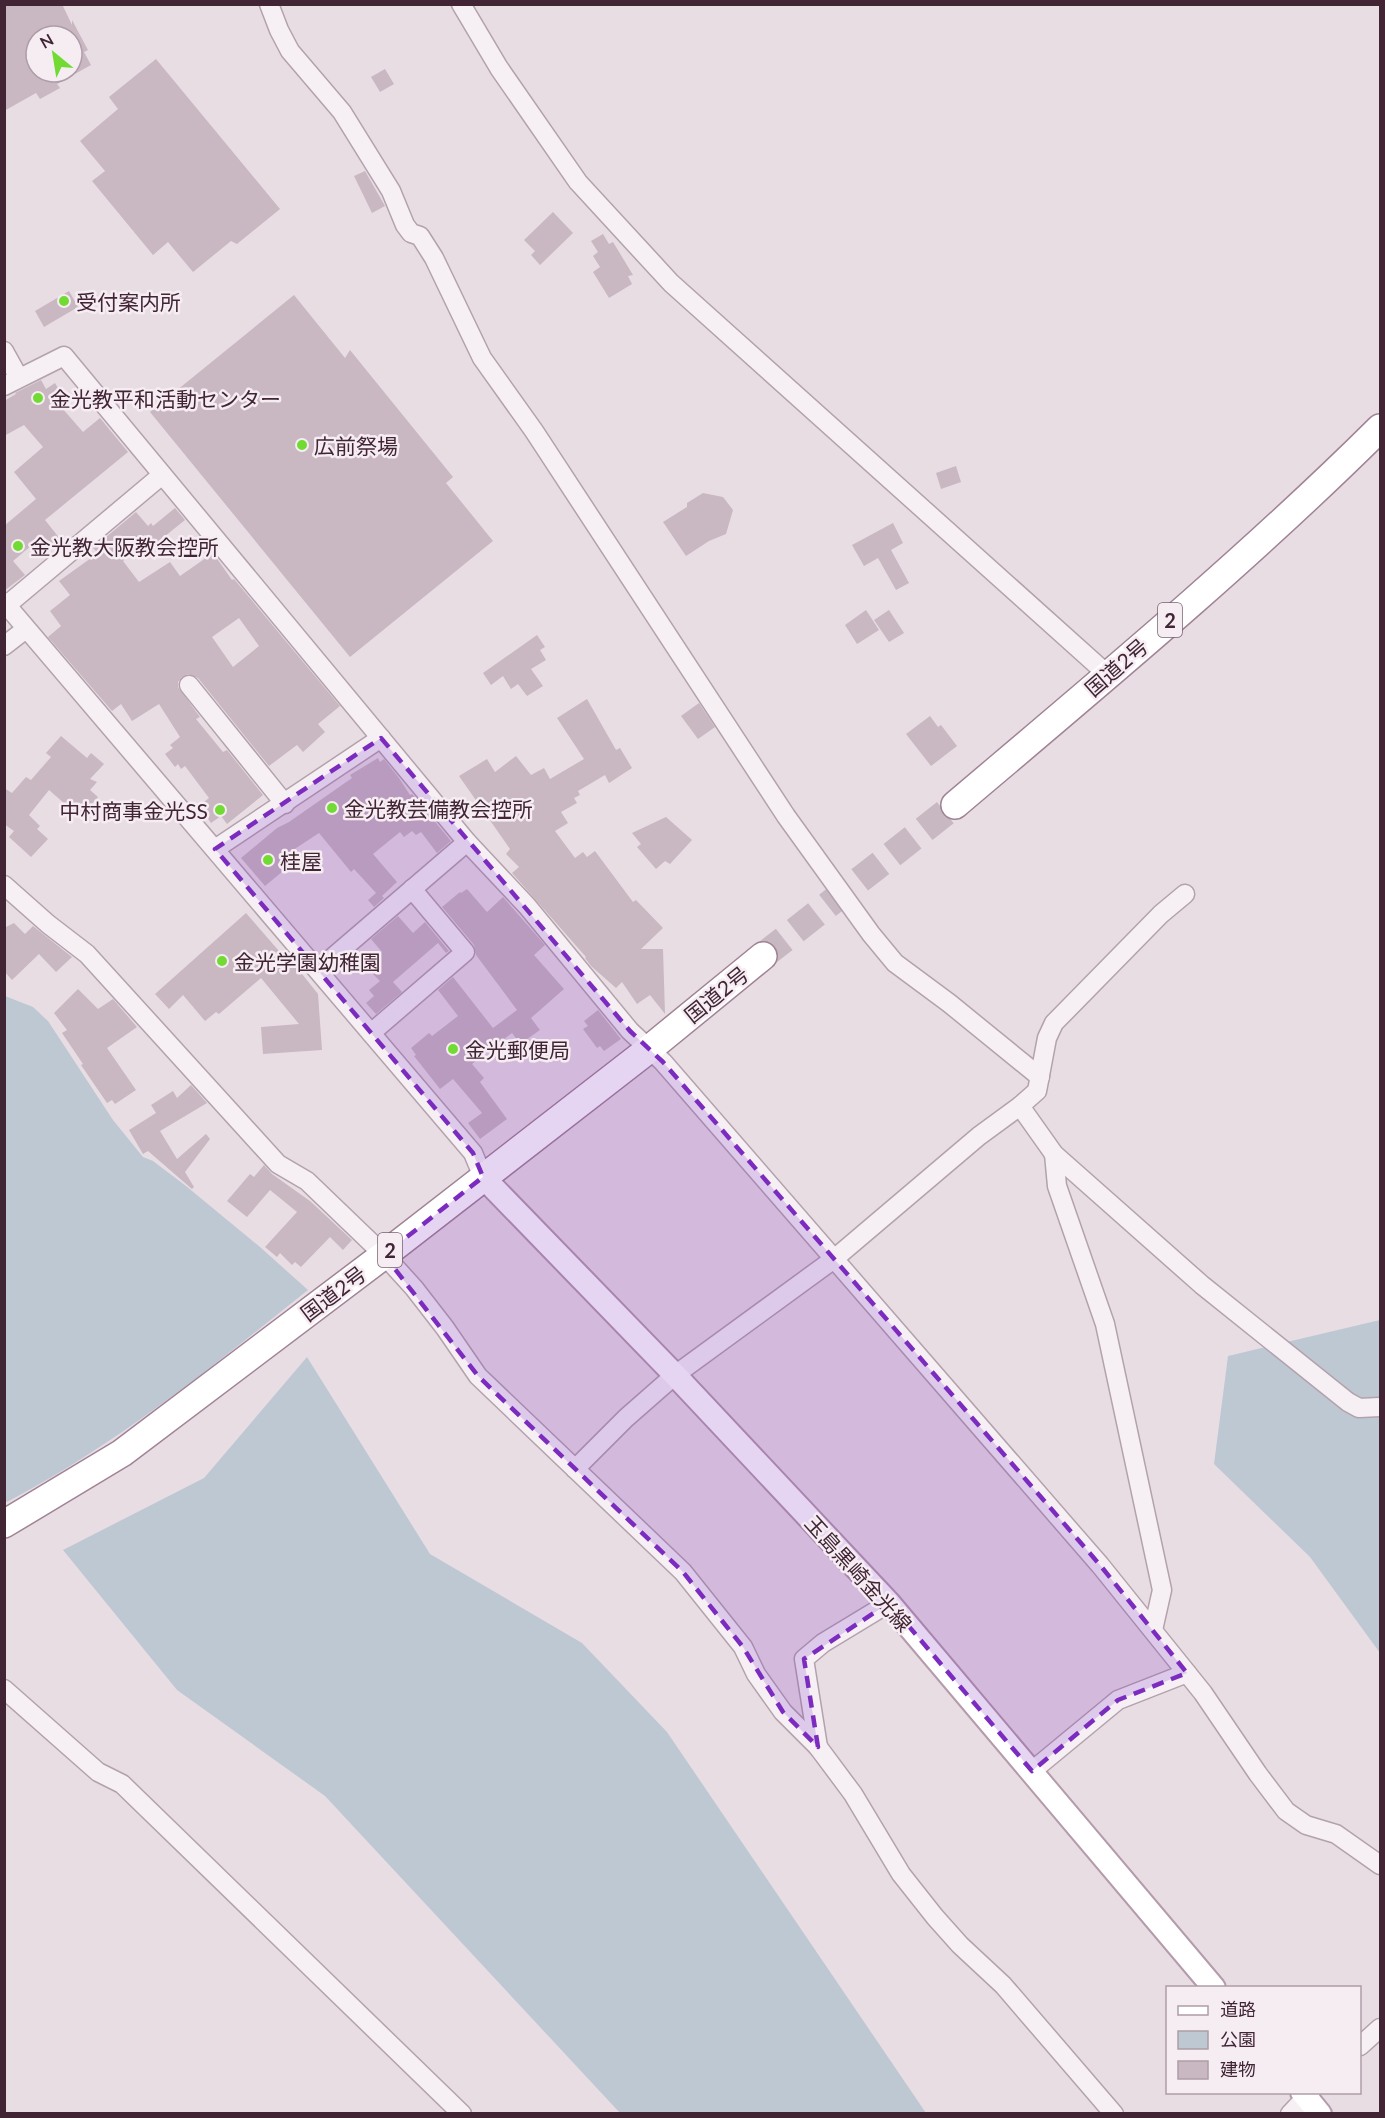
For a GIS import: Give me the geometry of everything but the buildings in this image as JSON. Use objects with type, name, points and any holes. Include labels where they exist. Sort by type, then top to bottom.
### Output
[{"type":"highway","name":"国道2号","points":[[955,805],[1108,675],[1328,480],[1380,428]]},
{"type":"highway","name":"国道2号","points":[[7,1517],[122,1453],[384,1255],[648,1050],[763,956]]},
{"type":"main road","name":"玉島黒崎金光線","points":[[483,1177],[889,1603],[1212,1986]]},
{"type":"street","points":[[269,4],[290,51],[342,112],[391,191],[405,225],[411,233],[420,236],[434,258],[482,358],[534,431],[786,816],[871,934],[895,963],[949,1003],[1040,1077]]},
{"type":"street","points":[[461,4],[499,68],[578,182],[671,283],[1108,675]]},
{"type":"street","points":[[4,351],[12,382],[63,356],[467,842],[527,906],[630,1031],[663,1062],[1101,1565],[1203,1693],[1258,1774],[1286,1810],[1306,1825],[1336,1834],[1380,1865]]},
{"type":"street","points":[[162,475],[6,604],[473,1153],[483,1177]]},
{"type":"street","points":[[4,646],[26,630]]},
{"type":"street","points":[[189,685],[285,804]]},
{"type":"street","points":[[215,849],[381,738]]},
{"type":"street","points":[[318,970],[467,842]]},
{"type":"street","points":[[4,885],[48,924],[87,954],[278,1164],[307,1181],[384,1255],[414,1288],[478,1376],[683,1572],[743,1647],[756,1674],[783,1712],[818,1747],[853,1794],[902,1874],[935,1917],[960,1945],[1003,1985],[1114,2114]]},
{"type":"street","points":[[372,1033],[465,952],[412,889]]},
{"type":"street","points":[[575,1469],[626,1418],[675,1376],[834,1259],[979,1136],[1037,1091],[1047,1038],[1054,1023],[1161,914],[1185,894]]},
{"type":"street","points":[[1020,1106],[1054,1154],[1202,1285],[1348,1402],[1359,1407],[1380,1407]]},
{"type":"street","points":[[1054,1154],[1057,1186],[1105,1324],[1162,1590],[1153,1630]]},
{"type":"street","points":[[818,1747],[804,1659],[823,1643],[889,1603]]},
{"type":"street","points":[[1032,1771],[1118,1700],[1187,1673]]},
{"type":"street","points":[[4,1689],[99,1772],[122,1784],[462,2114]]},
{"type":"street","points":[[1361,2044],[1380,2028]]},
{"type":"street","points":[[1290,2114],[1310,2099]]},
{"type":"highlighted area","points":[[381,738],[630,1031],[663,1062],[1100,1565],[1187,1673],[1118,1700],[1032,1771],[889,1603],[804,1659],[818,1747],[783,1712],[743,1647],[683,1572],[478,1376],[384,1255],[483,1177],[473,1153],[215,849]]},
{"type":"green space","points":[[5,996],[33,1007],[48,1021],[113,1120],[143,1157],[153,1161],[186,1186],[308,1290],[200,1375],[125,1430],[87,1456],[7,1502],[4,1498]]},
{"type":"green space","points":[[1380,1320],[1380,1653],[1310,1557],[1214,1464],[1228,1356]]},
{"type":"green space","points":[[307,1357],[430,1554],[582,1643],[667,1732],[926,2113],[620,2113],[325,1796],[177,1690],[63,1550],[204,1478]]},
{"type":"tunnel","points":[[763,956],[955,805]]},
{"type":"place","name":"受付案内所","points":[[64,301]]},
{"type":"place","name":"金光教平和活動センター","points":[[38,398]]},
{"type":"place","name":"広前祭場","points":[[302,445]]},
{"type":"place","name":"金光教大阪教会控所","points":[[18,546]]},
{"type":"place","name":"金光教芸備教会控所","points":[[332,808]]},
{"type":"place","name":"中村商事金光SS","points":[[220,810]]},
{"type":"place","name":"桂屋","points":[[268,860]]},
{"type":"place","name":"金光学園幼稚園","points":[[222,961]]},
{"type":"place","name":"金光郵便局","points":[[453,1049]]}]
